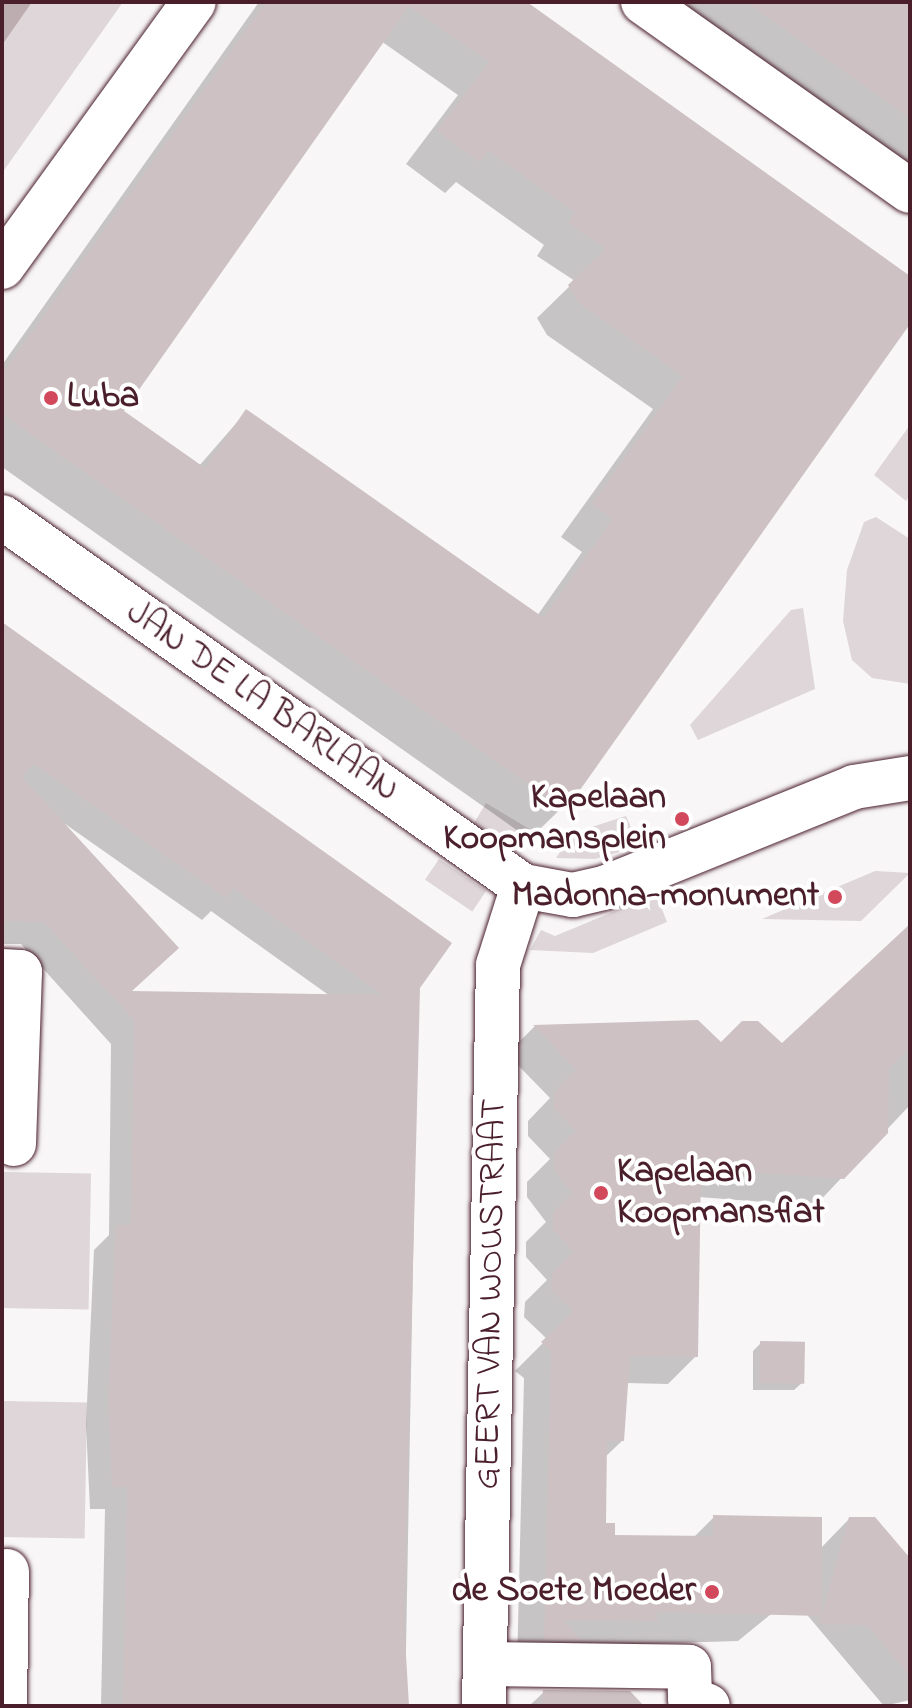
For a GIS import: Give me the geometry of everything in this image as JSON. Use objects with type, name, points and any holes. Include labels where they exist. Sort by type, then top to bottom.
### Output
[{"type":"street","points":[[2,267],[194,2]]},
{"type":"street","points":[[643,2],[910,191]]},
{"type":"street","name":"JAN DE LA BARLAAN","points":[[2,517],[523,886]]},
{"type":"street","points":[[523,886],[573,895],[607,887],[854,787],[910,778]]},
{"type":"street","name":"GEERT VAN WOUSTRAAT","points":[[484,1685],[498,965],[523,886]]},
{"type":"street","points":[[2,971],[20,972],[14,1144]]},
{"type":"street","points":[[5,1706],[7,1571]]},
{"type":"street","points":[[484,1685],[689,1667],[690,1699],[708,1706]]},
{"type":"shaded area","points":[[2,2],[32,2],[2,45]]},
{"type":"shaded area","points":[[23,2],[123,2],[2,173],[2,32]]},
{"type":"shaded area","points":[[910,425],[910,495],[906,501],[874,475]]},
{"type":"shaded area","points":[[876,517],[910,539],[910,684],[872,678],[852,660],[843,621],[847,570],[864,522]]},
{"type":"shaded area","points":[[803,608],[815,689],[698,740],[690,725],[791,610]]},
{"type":"shaded area","points":[[486,803],[533,831],[520,853],[473,824]]},
{"type":"shaded area","points":[[626,816],[639,846],[595,859],[556,858],[573,833]]},
{"type":"shaded area","points":[[439,859],[486,891],[472,912],[425,880]]},
{"type":"shaded area","points":[[875,871],[910,873],[861,921],[762,919]]},
{"type":"shaded area","points":[[656,894],[667,922],[593,953],[530,950],[541,930],[555,936]]},
{"type":"shaded area","points":[[2,1172],[91,1174],[89,1310],[2,1308]]},
{"type":"shaded area","points":[[2,1401],[87,1402],[85,1538],[2,1537]]},
{"type":"building","points":[[266,2],[527,2],[910,276],[910,324],[575,797],[551,800],[2,414],[2,374]],"holes":[[[409,6],[489,62],[437,131],[479,162],[488,151],[575,212],[568,223],[606,249],[568,285],[579,303],[683,376],[592,504],[612,519],[544,618],[246,409],[205,468],[124,411]]]},
{"type":"building","points":[[746,2],[910,2],[910,118],[808,46]]},
{"type":"building","points":[[2,622],[452,943],[420,988],[404,1621],[409,1706],[123,1706],[127,1487],[112,1487],[108,1401],[116,1225],[131,1225],[134,1020],[44,922],[2,921]],"holes":[[[34,764],[226,898],[233,888],[383,995],[132,991],[179,948],[22,777]]]},
{"type":"building","points":[[910,924],[910,1048],[889,1069],[888,1133],[844,1179],[701,1168],[698,1357],[630,1356],[624,1441],[607,1441],[606,1523],[615,1523],[615,1535],[713,1536],[713,1515],[822,1517],[822,1614],[849,1517],[875,1517],[910,1558],[910,1676],[867,1625],[819,1624],[821,1616],[657,1612],[657,1621],[563,1620],[582,1640],[544,1640],[551,1351],[541,1342],[574,1311],[551,1290],[552,1273],[573,1252],[553,1229],[553,1212],[572,1194],[554,1169],[554,1152],[576,1131],[554,1108],[554,1092],[576,1070],[533,1025],[698,1020],[721,1042],[742,1021],[758,1021],[782,1043]]},
{"type":"building","points":[[760,1341],[805,1342],[804,1384],[759,1383]]},
{"type":"building","points":[[543,1690],[630,1691],[644,1706],[542,1706]]},
{"type":"place","name":"Luba","points":[[51,398]]},
{"type":"place","name":"Kapelaan Koopmansplein","points":[[682,819]]},
{"type":"place","name":"Madonna-monument","points":[[835,897]]},
{"type":"place","name":"Kapelaan Koopmansflat","points":[[601,1193]]},
{"type":"place","name":"de Soete Moeder","points":[[712,1592]]}]
